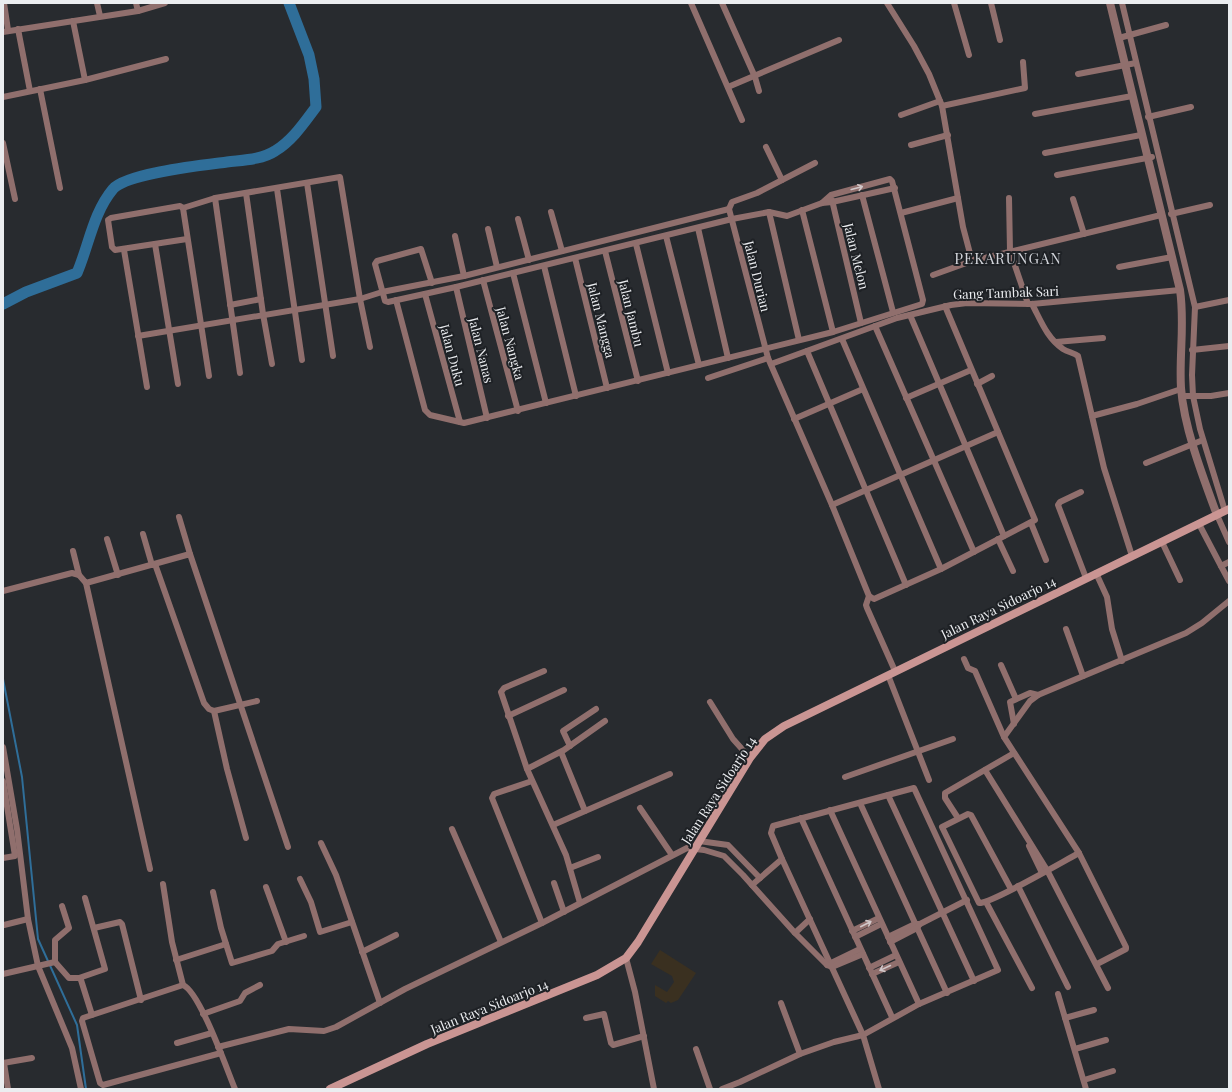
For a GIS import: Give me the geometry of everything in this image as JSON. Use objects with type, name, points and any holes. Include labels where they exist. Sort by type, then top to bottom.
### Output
[{"type":"main road","name":"Jalan Raya Sidoarjo 14","points":[[330,1089],[427,1044],[597,975],[626,958],[638,942],[750,758],[765,739],[784,726],[1223,512]]},
{"type":"street","points":[[4,3],[6,31],[138,11],[165,3]]},
{"type":"street","points":[[97,3],[100,16]]},
{"type":"street","points":[[136,3],[138,11]]},
{"type":"street","points":[[691,3],[742,120]]},
{"type":"street","points":[[722,3],[759,91]]},
{"type":"street","points":[[887,3],[930,74],[941,103],[948,135],[958,198],[972,261]]},
{"type":"street","points":[[954,3],[969,55]]},
{"type":"street","points":[[991,3],[1000,40]]},
{"type":"street","points":[[1110,3],[1124,36],[1131,64],[1148,117],[1152,156],[1171,214],[1195,307],[1187,394]]},
{"type":"street","points":[[1122,3],[1124,36]]},
{"type":"street","points":[[73,21],[85,80]]},
{"type":"street","points":[[1124,36],[1166,25]]},
{"type":"street","points":[[18,29],[30,91]]},
{"type":"street","points":[[728,87],[839,40]]},
{"type":"street","points":[[3,97],[85,80],[166,59]]},
{"type":"street","points":[[901,115],[941,103],[1025,88],[1023,62]]},
{"type":"street","points":[[1078,74],[1131,64]]},
{"type":"street","points":[[1131,64],[1132,96],[1141,135],[1152,156]]},
{"type":"street","points":[[40,89],[60,188]]},
{"type":"street","points":[[1035,114],[1132,96]]},
{"type":"street","points":[[1148,117],[1191,107]]},
{"type":"street","points":[[911,146],[948,135]]},
{"type":"street","points":[[1045,154],[1141,135]]},
{"type":"street","points":[[3,143],[15,199]]},
{"type":"street","points":[[766,146],[782,180]]},
{"type":"street","points":[[1057,175],[1152,156]]},
{"type":"street","points":[[138,336],[202,324],[263,314],[295,311],[360,299],[382,292],[432,283],[497,268],[729,209],[732,202],[757,193],[815,163]]},
{"type":"street","points":[[1157,174],[1161,215],[1180,290],[1187,394],[1199,442],[1223,512],[1229,542]]},
{"type":"street","points":[[187,239],[124,250],[115,250],[112,247],[109,219],[180,206],[184,208],[215,198],[277,189],[340,177],[360,299],[370,347]]},
{"type":"street","points":[[396,300],[425,410],[430,415],[460,422],[518,411],[765,348],[834,332],[923,302],[895,188],[890,180],[831,195],[822,202],[787,216],[769,212],[732,219],[636,244],[456,287],[386,302],[374,267],[375,262],[421,250],[432,283]]},
{"type":"street","points":[[307,183],[333,356]]},
{"type":"street","points":[[822,202],[832,202],[895,188]]},
{"type":"street","points":[[277,189],[302,360]]},
{"type":"street","points":[[246,193],[263,314],[272,364]]},
{"type":"street","name":"Jalan Melon","points":[[831,195],[861,323]]},
{"type":"street","points":[[862,196],[893,312]]},
{"type":"street","points":[[215,198],[240,373]]},
{"type":"street","points":[[901,213],[958,198]]},
{"type":"street","points":[[1009,198],[1010,251],[1030,304],[1046,333],[1063,349],[1078,356],[1104,468],[1132,556]]},
{"type":"street","points":[[1072,199],[1084,234]]},
{"type":"street","points":[[1171,214],[1210,205]]},
{"type":"street","points":[[184,208],[187,239],[202,324],[209,376]]},
{"type":"street","name":"Jalan Durian","points":[[729,209],[765,348],[869,596],[867,608],[929,780]]},
{"type":"street","points":[[802,210],[834,332]]},
{"type":"street","points":[[550,212],[562,251]]},
{"type":"street","points":[[769,212],[799,340]]},
{"type":"street","points":[[933,275],[972,261],[1010,251],[1161,215]]},
{"type":"street","points":[[518,219],[529,260]]},
{"type":"street","points":[[698,228],[728,358]]},
{"type":"street","points":[[488,230],[497,268]]},
{"type":"street","points":[[455,236],[464,276]]},
{"type":"street","points":[[666,236],[699,365]]},
{"type":"street","points":[[155,244],[178,384]]},
{"type":"street","points":[[636,244],[668,373]]},
{"type":"street","points":[[124,250],[146,387]]},
{"type":"street","name":"Jalan Jambu","points":[[605,251],[638,381]]},
{"type":"street","points":[[1119,267],[1172,257]]},
{"type":"street","name":"Jalan Mangga","points":[[575,258],[607,388]]},
{"type":"street","points":[[544,266],[576,396]]},
{"type":"street","points":[[513,273],[546,403]]},
{"type":"street","name":"Jalan Nangka","points":[[484,280],[518,411]]},
{"type":"street","name":"Jalan Nanas","points":[[456,287],[487,418]]},
{"type":"street","name":"Gang Tambak Sari","points":[[708,378],[807,351],[875,326],[945,306],[967,303],[1030,304],[1180,290]]},
{"type":"street","name":"Jalan Duku","points":[[425,294],[460,422]]},
{"type":"street","points":[[230,305],[261,299]]},
{"type":"street","points":[[1195,307],[1229,300]]},
{"type":"street","points":[[869,596],[874,599],[941,569],[1031,523],[1034,518],[945,306]]},
{"type":"street","points":[[910,315],[1004,536]]},
{"type":"street","points":[[875,326],[974,552]]},
{"type":"street","points":[[1056,342],[1103,338]]},
{"type":"street","points":[[842,339],[941,569]]},
{"type":"street","points":[[1192,350],[1229,346]]},
{"type":"street","points":[[807,351],[867,489],[906,585]]},
{"type":"street","points":[[906,398],[971,370]]},
{"type":"street","points":[[977,384],[992,376]]},
{"type":"street","points":[[794,419],[863,389]]},
{"type":"street","points":[[1092,416],[1137,404],[1187,394],[1211,396],[1229,393]]},
{"type":"street","points":[[832,505],[998,432]]},
{"type":"street","points":[[1146,463],[1199,442]]},
{"type":"street","points":[[1081,492],[1058,504],[1086,578]]},
{"type":"street","points":[[179,517],[288,848]]},
{"type":"street","points":[[1031,523],[1046,560]]},
{"type":"street","points":[[1199,524],[1229,580]]},
{"type":"street","points":[[142,534],[204,703],[208,709],[214,712],[257,701]]},
{"type":"street","points":[[107,539],[118,575]]},
{"type":"street","points":[[998,539],[1013,571]]},
{"type":"street","points":[[1162,542],[1180,580]]},
{"type":"street","points":[[73,551],[79,575],[86,583],[150,869]]},
{"type":"street","points":[[86,583],[190,554]]},
{"type":"street","points":[[1221,566],[1229,562]]},
{"type":"street","points":[[3,591],[62,574],[72,573],[79,575]]},
{"type":"street","points":[[1096,573],[1107,597],[1112,629],[1122,661]]},
{"type":"street","points":[[1004,737],[1030,701],[1038,695],[1122,661],[1197,627],[1229,601]]},
{"type":"street","points":[[1066,629],[1083,676]]},
{"type":"street","points":[[964,659],[968,668],[975,671],[1004,737],[1079,853],[1126,947],[1126,949],[1097,964]]},
{"type":"street","points":[[1002,665],[1016,699]]},
{"type":"street","points":[[544,671],[502,690],[508,716],[527,769],[553,825],[570,868],[580,903]]},
{"type":"street","points":[[508,716],[564,690]]},
{"type":"street","points":[[1014,724],[1009,703],[1030,693],[1038,695]]},
{"type":"street","points":[[710,702],[733,739],[750,758]]},
{"type":"street","points":[[570,746],[563,731],[596,709]]},
{"type":"street","points":[[214,712],[227,769],[246,838]]},
{"type":"street","points":[[527,769],[561,752],[605,721]]},
{"type":"street","points":[[845,777],[953,739]]},
{"type":"street","points":[[3,747],[18,836],[28,919],[40,966],[72,1048],[81,1089]]},
{"type":"street","points":[[561,752],[585,811]]},
{"type":"street","points":[[958,818],[945,798],[945,793],[1014,753]]},
{"type":"street","points":[[985,770],[1023,830],[1097,964],[1108,988]]},
{"type":"street","points":[[553,825],[670,774]]},
{"type":"street","points":[[3,781],[15,856],[3,858]]},
{"type":"street","points":[[532,781],[494,794],[492,798],[542,923]]},
{"type":"street","points":[[722,1089],[800,1054],[834,1042],[863,1035],[892,1017],[919,1004],[996,972],[998,967],[916,789],[913,788],[774,825],[771,833],[863,1035],[879,1089]]},
{"type":"street","points":[[888,795],[974,981]]},
{"type":"street","points":[[860,803],[947,992]]},
{"type":"street","points":[[640,808],[672,855]]},
{"type":"street","points":[[830,810],[919,1004]]},
{"type":"street","points":[[1011,889],[972,816],[968,814],[943,827],[942,831],[979,903],[986,902],[1018,886],[1079,853]]},
{"type":"street","points":[[801,818],[892,1017]]},
{"type":"street","points":[[3,829],[10,828]]},
{"type":"street","points":[[452,829],[502,942]]},
{"type":"street","points":[[699,841],[728,845],[760,878]]},
{"type":"street","points":[[321,843],[336,875],[380,1003]]},
{"type":"street","points":[[724,856],[728,845]]},
{"type":"street","points":[[218,1046],[289,1029],[330,1030],[380,1003],[564,912],[684,849],[694,848],[724,856],[795,933],[830,965]]},
{"type":"street","points":[[570,868],[598,857]]},
{"type":"street","points":[[752,885],[782,858]]},
{"type":"street","points":[[743,875],[751,868]]},
{"type":"street","points":[[300,879],[311,902],[320,932],[352,922]]},
{"type":"street","points":[[554,883],[564,912]]},
{"type":"street","points":[[163,884],[176,960],[183,985],[191,990],[204,1014],[235,1089]]},
{"type":"street","points":[[1018,886],[1068,987]]},
{"type":"street","points":[[266,887],[286,942]]},
{"type":"street","points":[[213,892],[231,962],[234,964],[272,951],[278,944],[304,936]]},
{"type":"street","points":[[53,963],[69,978],[79,978],[105,969],[85,898]]},
{"type":"street","points":[[889,939],[967,900]]},
{"type":"street","points":[[986,902],[1032,988]]},
{"type":"street","points":[[53,963],[55,940],[69,928],[62,906]]},
{"type":"street","points":[[854,934],[879,918]]},
{"type":"street","points":[[4,925],[28,919]]},
{"type":"street","points":[[795,933],[810,919]]},
{"type":"street","points":[[94,928],[120,922],[122,924],[141,1000]]},
{"type":"street","points":[[854,934],[882,924]]},
{"type":"street","points":[[362,952],[396,935]]},
{"type":"street","points":[[176,960],[226,944]]},
{"type":"street","points":[[830,965],[862,952]]},
{"type":"street","points":[[871,971],[896,955]]},
{"type":"street","points":[[626,958],[644,1036],[654,1089]]},
{"type":"street","points":[[871,971],[899,962]]},
{"type":"street","points":[[3,974],[53,963]]},
{"type":"street","points":[[79,978],[92,1015]]},
{"type":"street","points":[[183,985],[83,1018],[82,1021],[100,1083],[103,1085],[220,1053]]},
{"type":"street","points":[[204,1014],[240,1001],[246,992],[260,985]]},
{"type":"street","points":[[1058,994],[1086,1089]]},
{"type":"street","points":[[781,1003],[800,1054]]},
{"type":"street","points":[[1065,1018],[1094,1010]]},
{"type":"street","points":[[586,1018],[604,1014],[610,1043],[612,1045],[644,1036]]},
{"type":"street","points":[[177,1043],[212,1033]]},
{"type":"street","points":[[1074,1049],[1106,1040]]},
{"type":"street","points":[[696,1048],[710,1089]]},
{"type":"street","points":[[8,1089],[4,1063],[32,1058]]},
{"type":"street","points":[[1084,1080],[1113,1071]]},
{"type":"shaded area","points":[[660,950],[696,973],[678,1000],[671,1003],[668,1001],[666,1003],[655,996],[655,985],[667,992],[674,982],[672,976],[651,964]]},
{"type":"waterway","points":[[3,304],[26,292],[77,273],[101,208],[113,189],[121,183],[149,174],[201,165],[258,158],[275,151],[292,137],[316,107],[314,79],[309,55],[289,3]]},
{"type":"waterway","points":[[3,679],[22,777],[38,939],[77,1025],[86,1089]]},
{"type":"district","name":"PEKARUNGAN","points":[[1008,258]]}]
